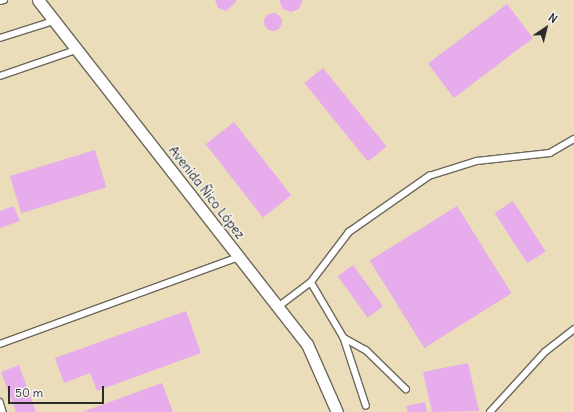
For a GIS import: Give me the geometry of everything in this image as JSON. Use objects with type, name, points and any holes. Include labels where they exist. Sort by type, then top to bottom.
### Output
[{"type":"street","name":"Avenida Ñico López","points":[[38,0],[307,344],[337,412]]},
{"type":"lane","points":[[0,1],[4,0]]},
{"type":"lane","points":[[0,38],[54,21]]},
{"type":"lane","points":[[0,76],[76,50]]},
{"type":"lane","points":[[278,308],[311,282],[349,232],[429,176],[477,161],[550,153],[574,139]]},
{"type":"lane","points":[[0,344],[240,257]]},
{"type":"lane","points":[[311,282],[344,338],[366,405]]},
{"type":"lane","points":[[490,412],[545,352],[574,329]]},
{"type":"lane","points":[[344,338],[366,350],[406,389]]},
{"type":"lane","points":[[0,402],[3,412]]},
{"type":"building","points":[[215,0],[236,0],[236,2],[226,11],[218,8]]},
{"type":"building","points":[[279,0],[302,1],[299,9],[291,12],[283,9]]},
{"type":"building","points":[[507,4],[533,38],[454,98],[428,64]]},
{"type":"building","points":[[273,13],[279,16],[282,22],[279,28],[273,31],[267,28],[264,22],[267,16]]},
{"type":"building","points":[[323,68],[387,146],[368,162],[304,83]]},
{"type":"building","points":[[234,122],[291,195],[263,217],[206,144]]},
{"type":"building","points":[[95,150],[106,187],[21,213],[10,176]]},
{"type":"building","points":[[513,201],[546,251],[527,263],[495,213]]},
{"type":"building","points":[[14,206],[20,221],[0,228],[0,211]]},
{"type":"building","points":[[457,206],[512,293],[424,348],[370,261]]},
{"type":"building","points":[[353,265],[383,306],[368,317],[338,276]]},
{"type":"building","points":[[186,311],[201,353],[97,391],[90,373],[64,383],[55,358]]},
{"type":"building","points":[[468,363],[479,411],[432,412],[423,372]]},
{"type":"building","points":[[19,365],[36,412],[16,412],[1,372]]},
{"type":"building","points":[[162,383],[173,412],[82,412]]},
{"type":"building","points":[[425,402],[427,412],[408,412],[406,406]]}]
